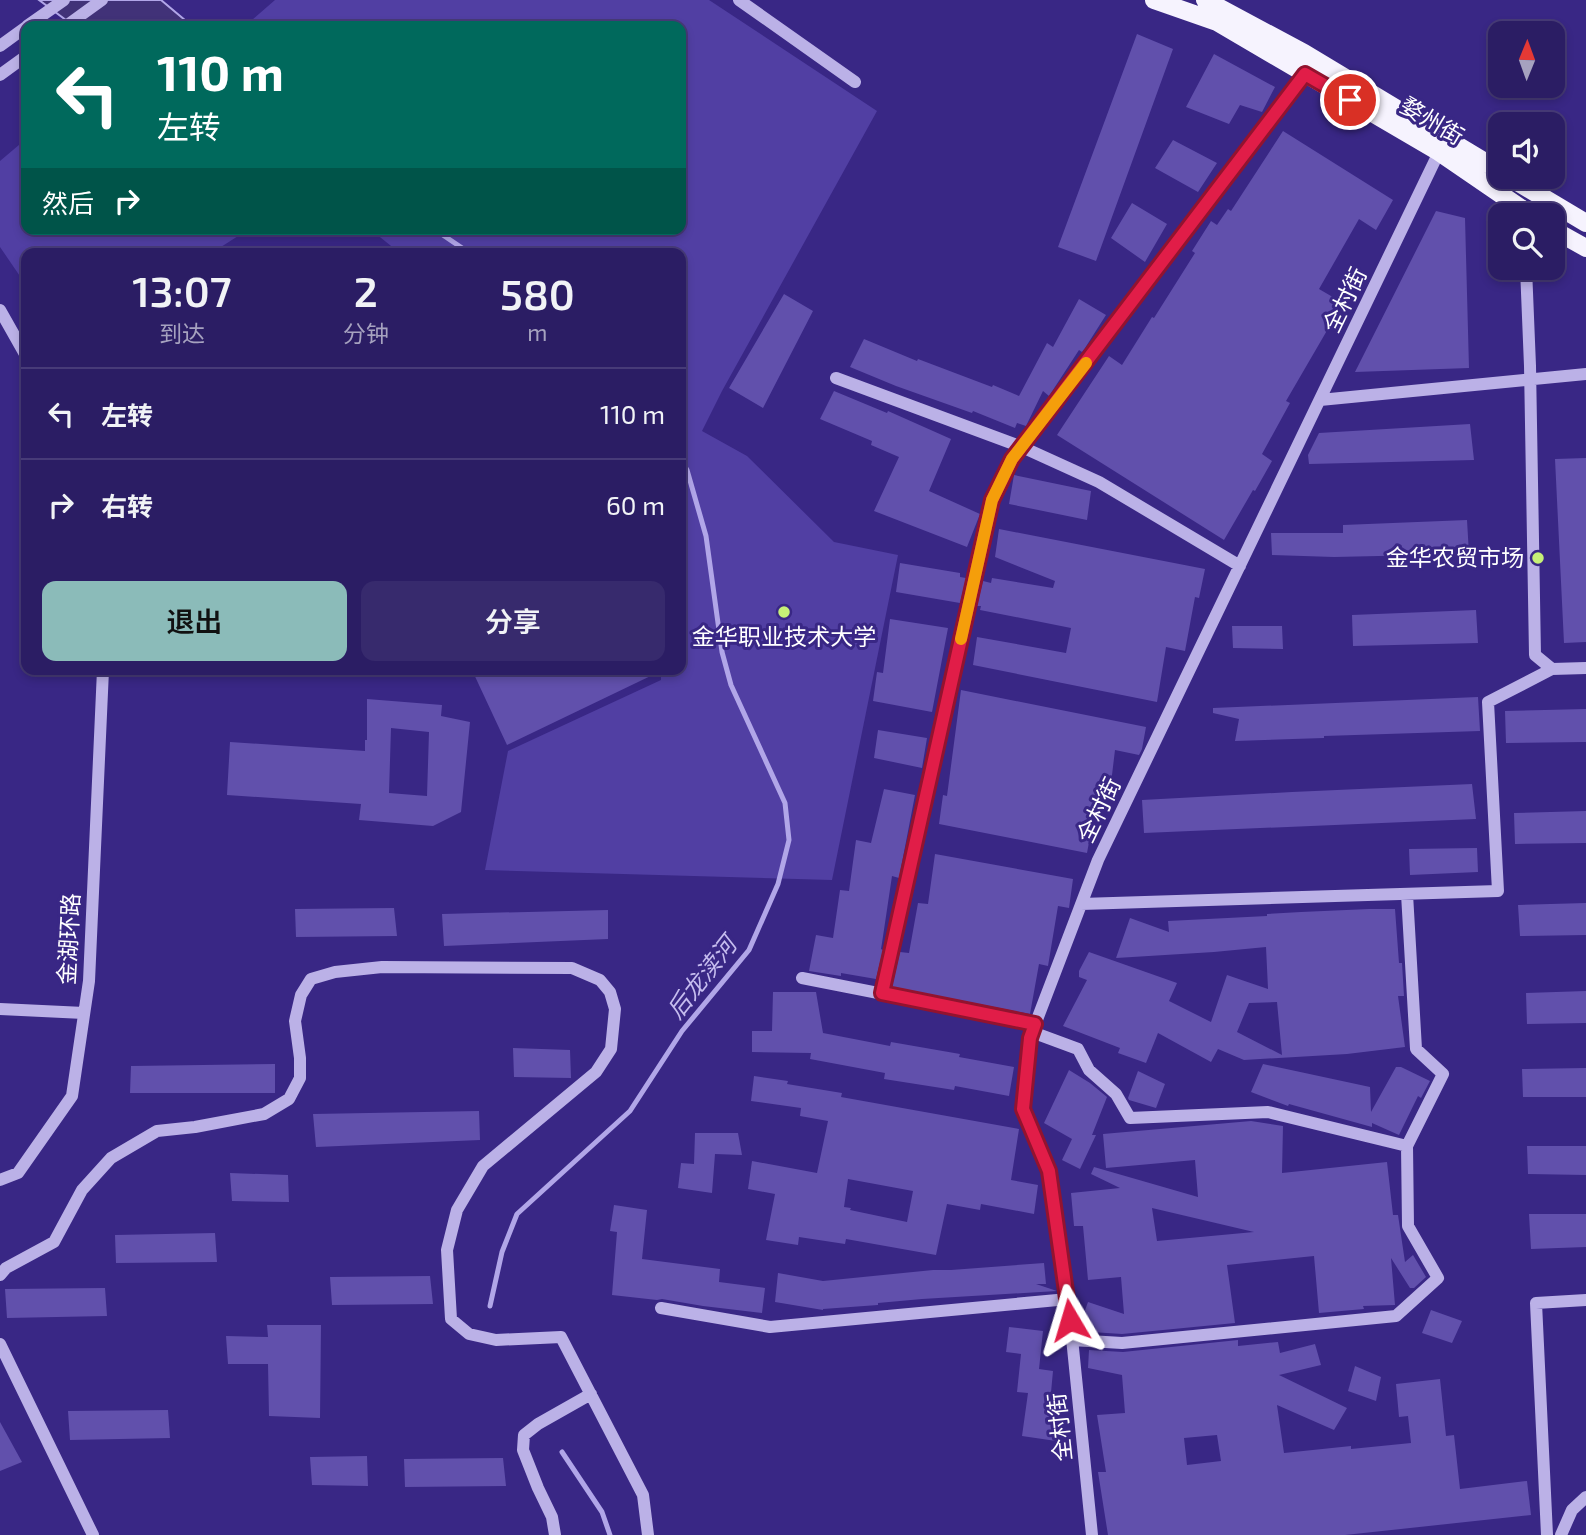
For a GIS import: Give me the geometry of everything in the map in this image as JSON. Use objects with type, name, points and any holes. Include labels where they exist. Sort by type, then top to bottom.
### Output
[{"type":"main road","name":"婺州街","points":[[1154,0],[1217,22],[1439,152],[1513,203]]},
{"type":"main road","name":"婺州街","points":[[1205,0],[1304,53],[1488,164]]},
{"type":"main road","points":[[1529,189],[1586,223]]},
{"type":"main road","points":[[1565,236],[1586,248]]},
{"type":"street","points":[[35,21],[64,0]]},
{"type":"street","points":[[73,21],[102,0]]},
{"type":"street","points":[[740,0],[855,82]]},
{"type":"street","points":[[0,46],[21,31]]},
{"type":"street","points":[[0,75],[21,60]]},
{"type":"street","points":[[882,993],[992,500],[1012,459],[1305,74]]},
{"type":"street","name":"全村街","points":[[1091,1535],[1068,1299],[1049,1171],[1023,1109],[1030,1038],[1098,860],[1439,152]]},
{"type":"street","points":[[1526,280],[1535,655],[1552,669]]},
{"type":"street","points":[[0,310],[21,347]]},
{"type":"street","points":[[1320,400],[1586,374]]},
{"type":"street","points":[[836,379],[1022,447],[1099,482],[1240,566]]},
{"type":"street","points":[[1081,904],[1498,891],[1488,702],[1552,669],[1586,668]]},
{"type":"street","name":"金湖环路","points":[[0,1180],[18,1173],[72,1096],[89,981],[103,675]]},
{"type":"street","points":[[1072,1340],[1122,1343],[1396,1316],[1438,1278],[1408,1226],[1407,1146],[1443,1074],[1416,1049],[1407,894]]},
{"type":"street","points":[[0,1275],[6,1268],[54,1242],[82,1190],[111,1158],[158,1131],[264,1114],[289,1099],[300,1079],[295,1021],[301,995],[310,979],[335,972],[382,967],[572,968],[600,980],[610,992],[615,1009],[611,1049],[596,1072],[483,1166],[457,1210],[447,1250],[451,1319],[469,1334],[496,1340],[561,1337],[643,1495],[648,1535]]},
{"type":"street","points":[[802,978],[882,993],[1034,1028],[1078,1049],[1090,1070],[1116,1094],[1130,1118],[1268,1112],[1407,1146]]},
{"type":"street","points":[[0,1009],[85,1013]]},
{"type":"street","points":[[661,1308],[770,1327],[1068,1299]]},
{"type":"street","points":[[1547,1535],[1536,1303],[1586,1300]]},
{"type":"street","points":[[0,1344],[93,1535]]},
{"type":"street","points":[[555,1535],[552,1517],[523,1450],[524,1435],[591,1394]]},
{"type":"street","points":[[1561,1535],[1572,1510],[1586,1497]]},
{"type":"shaded area","points":[[39,0],[161,0],[186,21],[67,21]]},
{"type":"shaded area","points":[[275,0],[709,0],[877,111],[702,431],[747,456],[834,542],[898,555],[832,880],[485,870],[508,751],[661,680],[661,675],[686,675],[686,248],[394,248],[377,235],[686,235],[686,21],[251,21]]},
{"type":"shaded area","points":[[21,143],[21,235],[240,235],[219,248],[21,248],[21,278],[0,247],[0,161]]},
{"type":"building","points":[[1137,34],[1173,49],[1096,261],[1058,247]]},
{"type":"building","points":[[1214,54],[1275,87],[1262,112],[1240,105],[1229,124],[1186,107]]},
{"type":"building","points":[[1283,131],[1393,200],[1376,230],[1359,219],[1319,289],[1343,303],[1286,401],[1290,403],[1262,454],[1272,461],[1224,540],[1057,435],[1109,356],[1122,365],[1195,253],[1192,251],[1211,221],[1217,225],[1228,209],[1231,211]]},
{"type":"building","points":[[1173,140],[1217,163],[1198,192],[1155,168]]},
{"type":"building","points":[[1132,203],[1167,224],[1145,262],[1111,238]]},
{"type":"building","points":[[1436,211],[1465,218],[1469,368],[1355,372]]},
{"type":"building","points":[[784,294],[813,311],[763,408],[729,388]]},
{"type":"building","points":[[1079,299],[1106,315],[1049,396],[1043,391],[1026,426],[1017,423],[1015,428],[850,367],[864,339],[917,361],[918,359],[1019,396],[1047,343],[1053,347]]},
{"type":"building","points":[[834,391],[951,439],[929,491],[980,514],[967,547],[874,511],[899,457],[871,445],[872,441],[820,419]]},
{"type":"building","points":[[1470,424],[1474,460],[1309,464],[1308,455],[1319,433]]},
{"type":"building","points":[[1586,458],[1586,642],[1564,643],[1555,459]]},
{"type":"building","points":[[1014,475],[1091,491],[1087,520],[1009,504]]},
{"type":"building","points":[[1467,520],[1469,554],[1334,557],[1272,555],[1271,533],[1343,533],[1343,525]]},
{"type":"building","points":[[999,529],[1205,569],[1199,598],[1195,597],[1185,651],[1166,647],[1157,702],[973,665],[977,637],[1066,653],[1071,628],[980,610],[981,606],[977,606],[983,581],[991,583],[992,578],[1053,588],[1055,581],[995,557]]},
{"type":"building","points":[[900,563],[960,573],[960,577],[966,578],[960,603],[896,592]]},
{"type":"building","points":[[1476,610],[1478,643],[1353,646],[1352,615]]},
{"type":"building","points":[[890,619],[948,628],[932,712],[873,701],[877,672],[883,673]]},
{"type":"building","points":[[1232,626],[1282,626],[1283,649],[1233,648]]},
{"type":"building","points":[[474,675],[653,675],[507,745]]},
{"type":"building","points":[[961,690],[1146,727],[1139,755],[1115,750],[1109,800],[1097,799],[1087,853],[939,824],[943,795],[947,796]]},
{"type":"building","points":[[1478,697],[1480,731],[1235,741],[1239,719],[1213,713],[1213,708]]},
{"type":"building","points":[[367,699],[442,705],[441,716],[470,722],[461,812],[433,826],[359,820],[361,804],[227,795],[230,742],[365,751]],"holes":[[[391,728],[429,732],[427,796],[389,793]]]},
{"type":"building","points":[[1586,709],[1586,742],[1506,743],[1505,711]]},
{"type":"building","points":[[878,730],[927,738],[922,768],[874,758]]},
{"type":"building","points":[[1472,784],[1476,819],[1144,833],[1142,800]]},
{"type":"building","points":[[884,789],[915,795],[899,878],[892,876],[881,949],[883,950],[876,979],[809,971],[816,935],[833,938],[840,890],[849,891],[856,840],[871,843]]},
{"type":"building","points":[[1586,811],[1586,843],[1515,844],[1514,813]]},
{"type":"building","points":[[1477,848],[1478,872],[1410,875],[1409,849]]},
{"type":"building","points":[[935,854],[1073,879],[1069,908],[1058,906],[1048,966],[1039,964],[1030,1014],[892,987],[900,952],[909,953],[918,903],[928,904]]},
{"type":"building","points":[[1586,903],[1586,935],[1520,936],[1518,905]]},
{"type":"building","points":[[394,908],[397,936],[296,937],[295,909]]},
{"type":"building","points":[[1395,909],[1404,996],[1398,996],[1405,1047],[1347,1054],[1244,1060],[1218,1049],[1211,1062],[1158,1033],[1146,1063],[1118,1053],[1120,1048],[1063,1026],[1087,980],[1079,977],[1079,971],[1089,952],[1177,983],[1169,1001],[1211,1022],[1227,975],[1268,989],[1266,947],[1116,958],[1130,918],[1169,932],[1168,921]],"holes":[[[1277,1002],[1282,1055],[1237,1032],[1249,1003]]]},
{"type":"building","points":[[608,910],[608,939],[444,946],[442,914]]},
{"type":"building","points":[[1586,991],[1586,1023],[1527,1024],[1526,993]]},
{"type":"building","points":[[773,992],[816,992],[823,1033],[890,1046],[891,1042],[960,1054],[959,1057],[1014,1067],[1009,1096],[955,1086],[954,1090],[884,1079],[885,1073],[810,1059],[811,1053],[752,1052],[752,1031],[772,1031]]},
{"type":"building","points":[[513,1048],[570,1050],[571,1078],[514,1077]]},
{"type":"building","points":[[275,1064],[275,1093],[130,1093],[131,1066]]},
{"type":"building","points":[[1263,1064],[1370,1087],[1371,1112],[1396,1067],[1430,1081],[1421,1098],[1418,1096],[1399,1135],[1372,1123],[1372,1127],[1289,1104],[1288,1106],[1251,1092]]},
{"type":"building","points":[[1586,1068],[1586,1097],[1523,1097],[1522,1069]]},
{"type":"building","points":[[1069,1070],[1107,1097],[1092,1135],[1096,1135],[1080,1169],[1062,1160],[1072,1139],[1044,1123]]},
{"type":"building","points":[[1138,1071],[1165,1084],[1156,1108],[1128,1098]]},
{"type":"building","points":[[754,1076],[842,1093],[841,1097],[1019,1129],[1011,1180],[1038,1185],[1034,1214],[981,1204],[980,1210],[947,1204],[936,1255],[846,1239],[845,1244],[799,1237],[798,1245],[766,1240],[775,1194],[748,1189],[752,1161],[817,1173],[828,1121],[800,1116],[801,1108],[751,1101]],"holes":[[[848,1179],[913,1191],[907,1222],[844,1207]]]},
{"type":"building","points":[[479,1111],[480,1140],[316,1147],[313,1114]]},
{"type":"building","points":[[1251,1121],[1283,1126],[1282,1173],[1387,1162],[1393,1215],[1398,1215],[1405,1262],[1413,1255],[1426,1277],[1414,1288],[1410,1288],[1391,1258],[1395,1305],[1363,1306],[1364,1309],[1319,1313],[1314,1256],[1227,1265],[1235,1323],[1122,1334],[1091,1332],[1091,1328],[1080,1324],[1088,1302],[1124,1314],[1121,1277],[1088,1280],[1083,1226],[1074,1226],[1071,1193],[1120,1188],[1091,1174],[1094,1167],[1198,1197],[1195,1160],[1106,1168],[1103,1134]],"holes":[[[1152,1208],[1254,1232],[1157,1241]]]},
{"type":"building","points":[[695,1133],[738,1133],[742,1155],[715,1154],[712,1193],[678,1188],[681,1163],[694,1164]]},
{"type":"building","points":[[1527,1146],[1586,1146],[1586,1175],[1528,1174]]},
{"type":"building","points":[[230,1173],[288,1175],[289,1202],[232,1201]]},
{"type":"building","points":[[614,1205],[647,1210],[642,1259],[720,1269],[719,1282],[765,1288],[762,1313],[612,1295],[617,1232],[610,1231]]},
{"type":"building","points":[[1529,1214],[1586,1214],[1586,1247],[1531,1249]]},
{"type":"building","points":[[215,1233],[217,1262],[116,1263],[115,1235]]},
{"type":"building","points":[[1044,1263],[1046,1284],[1036,1284],[1057,1291],[922,1299],[823,1310],[775,1302],[778,1273],[823,1281]]},
{"type":"building","points":[[430,1276],[433,1304],[332,1305],[330,1277]]},
{"type":"building","points":[[105,1288],[107,1316],[7,1318],[5,1289]]},
{"type":"building","points":[[1431,1310],[1462,1321],[1452,1343],[1422,1333]]},
{"type":"building","points":[[267,1325],[321,1325],[320,1418],[269,1416],[268,1364],[228,1364],[226,1336],[268,1337]]},
{"type":"building","points":[[1009,1327],[1043,1331],[1039,1369],[1053,1371],[1049,1414],[1059,1416],[1056,1441],[1022,1436],[1028,1393],[1017,1392],[1021,1354],[1006,1352]]},
{"type":"building","points":[[1238,1340],[1238,1346],[1278,1342],[1280,1353],[1315,1344],[1321,1365],[1279,1375],[1347,1408],[1334,1430],[1277,1405],[1284,1453],[1411,1443],[1408,1416],[1399,1417],[1396,1384],[1440,1379],[1446,1436],[1454,1435],[1460,1489],[1527,1481],[1531,1515],[1345,1535],[1108,1535],[1098,1472],[1106,1472],[1097,1415],[1125,1413],[1122,1375],[1088,1368],[1089,1350],[1123,1352]],"holes":[[[1217,1435],[1221,1461],[1187,1465],[1184,1438]]]},
{"type":"building","points":[[1355,1366],[1381,1377],[1376,1401],[1348,1391]]},
{"type":"building","points":[[168,1410],[170,1438],[70,1440],[68,1411]]},
{"type":"building","points":[[0,1422],[22,1462],[0,1471]]},
{"type":"building","points":[[367,1456],[368,1486],[312,1485],[310,1457]]},
{"type":"building","points":[[503,1458],[506,1486],[405,1487],[404,1459]]},
{"type":"waterway","name":"后龙渎河","points":[[443,235],[462,248]]},
{"type":"waterway","name":"后龙渎河","points":[[490,1306],[502,1252],[517,1214],[630,1111],[682,1031],[749,950],[778,884],[789,840],[785,803],[731,685],[722,652],[706,536],[686,468]]},
{"type":"waterway","name":"后龙渎河","points":[[562,1452],[602,1512],[610,1535]]},
{"type":"slow traffic","points":[[961,639],[992,500],[1012,459],[1086,363]]},
{"type":"place","name":"金华农贸市场","points":[[1538,558]]},
{"type":"place","name":"金华职业技术大学","points":[[784,612]]},
{"type":"route","points":[[1070,1320],[1049,1171],[1023,1109],[1030,1038],[1035,1024],[882,993],[992,500],[1012,459],[1305,74],[1350,100]]}]
